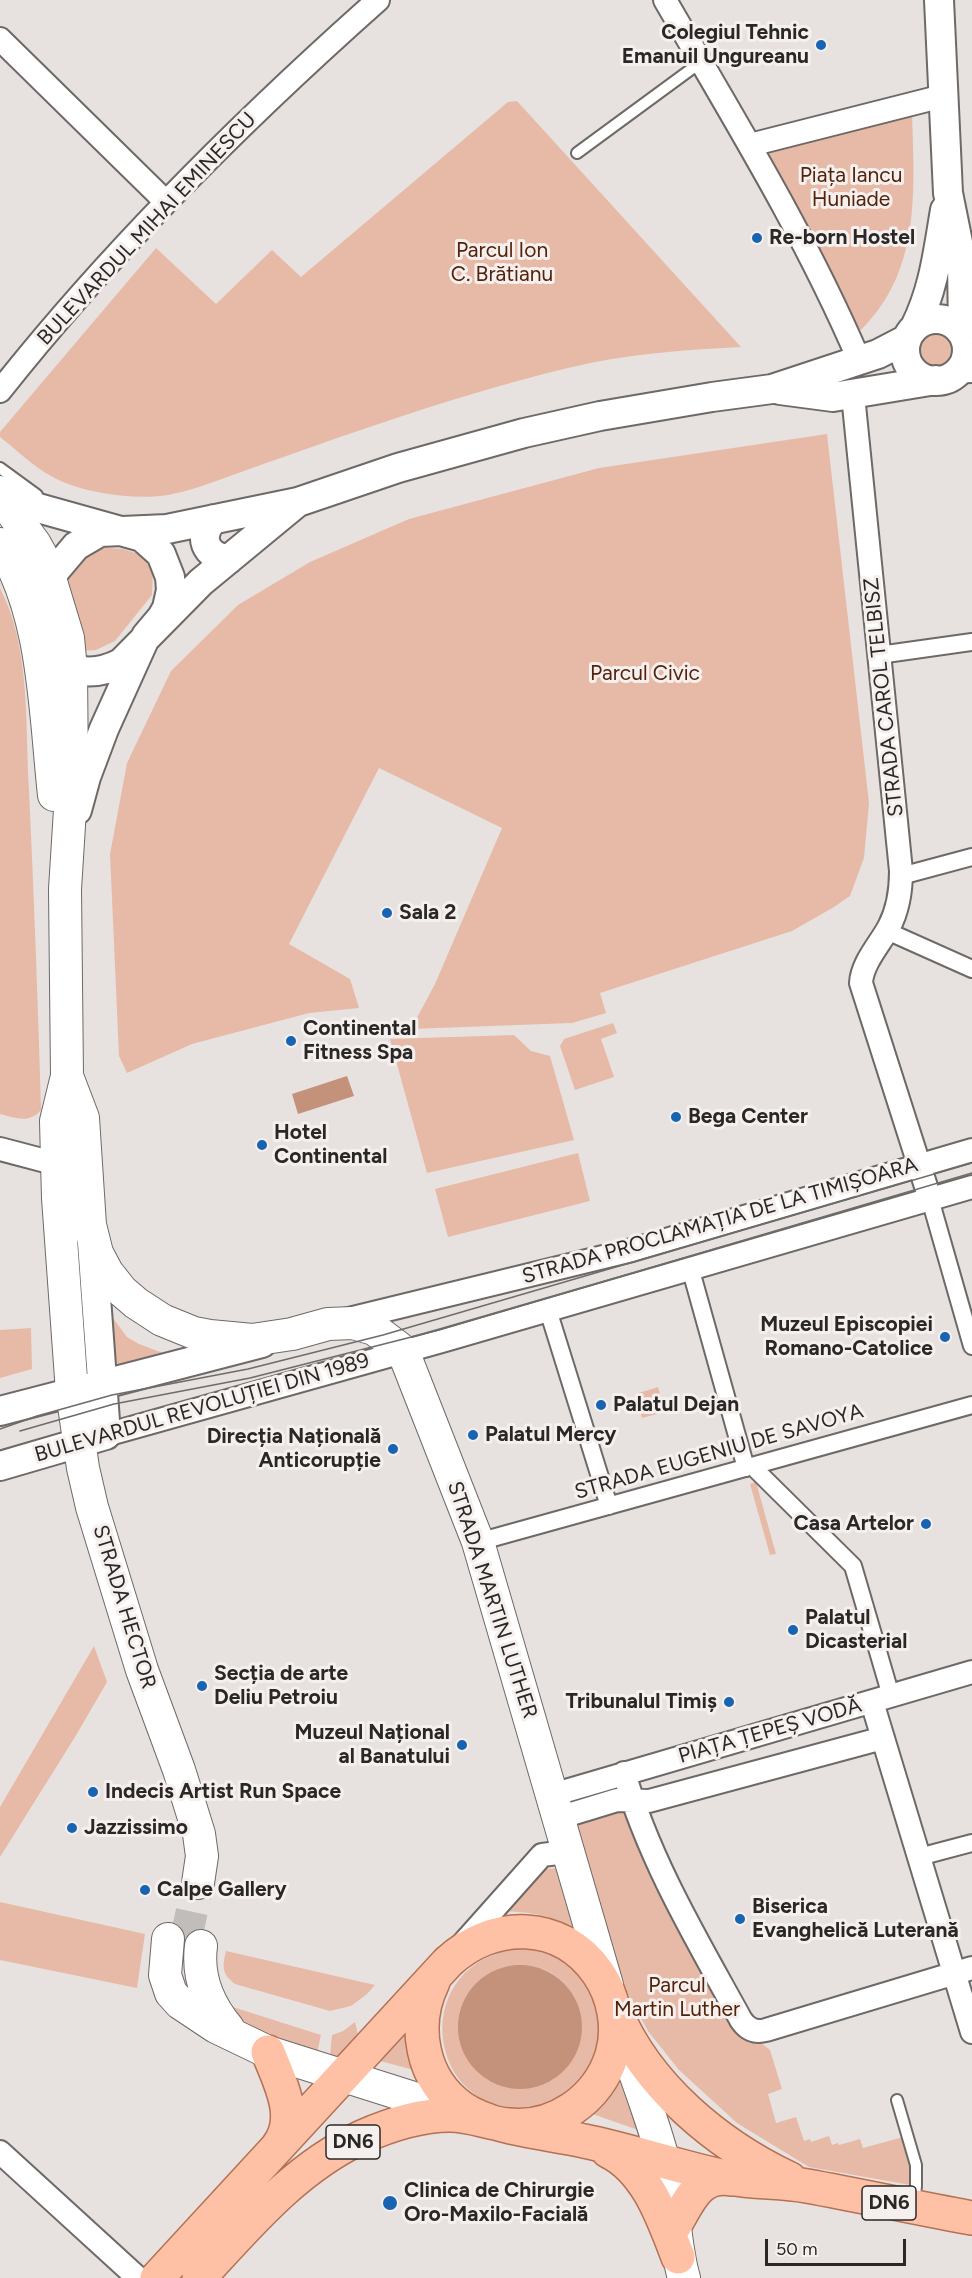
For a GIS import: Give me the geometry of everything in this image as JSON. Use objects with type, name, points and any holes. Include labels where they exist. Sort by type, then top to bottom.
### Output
[{"type":"main road","points":[[0,495],[35,544],[50,576],[68,638],[71,669],[72,778],[65,889],[67,1076],[83,1118],[91,1232],[97,1253],[107,1272],[122,1291],[152,1315],[194,1333],[228,1339],[252,1340],[292,1334],[328,1324],[346,1323],[364,1325],[383,1335],[404,1352]]},
{"type":"main road","points":[[0,544],[21,584],[34,627],[65,889]]},
{"type":"main road","name":"STRADA HECTOR","points":[[67,1076],[56,1121],[57,1164],[93,1439],[92,1507],[141,1670],[179,1770],[187,1834],[187,1854],[198,1883]]},
{"type":"main road","name":"STRADA MARTIN LUTHER","points":[[404,1352],[478,1542],[611,2000],[663,2163],[681,2268]]},
{"type":"main road","name":"DN6","points":[[157,2278],[442,1968],[460,1951],[483,1938],[515,1932],[540,1934],[564,1943],[585,1958],[601,1977],[631,2043],[672,2095],[711,2130],[733,2146],[766,2167],[806,2186]]},
{"type":"main road","points":[[236,2037],[223,2021],[206,1992],[201,1975],[185,1943],[183,1975],[189,1995],[199,2014],[216,2027],[236,2037],[268,2052],[495,2123]]},
{"type":"main road","name":"DN6","points":[[442,1968],[423,2007],[421,2032],[426,2058],[436,2081],[447,2095],[467,2111],[495,2123],[525,2125],[551,2120],[574,2108],[593,2090],[603,2076],[613,2051],[615,2026],[611,2000]]},
{"type":"main road","points":[[268,2052],[285,2098],[288,2116],[284,2137],[270,2155]]},
{"type":"main road","name":"DN6","points":[[199,2278],[307,2169],[345,2145],[373,2133],[429,2117],[454,2115],[587,2141],[663,2163],[732,2179],[806,2186],[972,2218]]},
{"type":"main road","points":[[587,2141],[617,2156],[637,2174],[663,2220],[681,2268]]},
{"type":"main road","points":[[675,2225],[701,2185],[716,2178],[732,2179]]},
{"type":"street","name":"BULEVARDUL MIHAI EMINESCU","points":[[0,391],[89,286],[166,202],[253,114],[378,0]]},
{"type":"street","points":[[666,0],[750,145],[819,273],[858,360]]},
{"type":"street","points":[[772,389],[833,397],[951,379],[963,366],[967,346],[968,282],[948,193],[939,0]]},
{"type":"street","points":[[0,39],[166,202]]},
{"type":"street","points":[[750,145],[943,96]]},
{"type":"street","points":[[948,193],[927,304],[905,349],[911,367],[918,374],[951,379]]},
{"type":"street","points":[[0,490],[32,506],[128,532],[142,537],[158,550],[168,567],[171,582],[167,608],[162,617],[126,659],[113,667],[94,672],[71,669],[58,663],[47,653],[39,641],[33,615],[35,598],[72,549],[84,539],[111,530],[128,532],[167,529],[298,502],[398,468],[524,433],[600,416],[772,389],[878,354],[930,320],[940,319],[955,326],[966,335]]},
{"type":"street","name":"STRADA CAROL TELBISZ","points":[[853,394],[901,876],[898,905],[887,931],[862,974],[863,991],[919,1165]]},
{"type":"street","points":[[65,889],[76,812],[86,777],[104,729],[146,636],[201,582],[298,502]]},
{"type":"street","points":[[214,519],[205,530],[205,543],[213,555],[228,559]]},
{"type":"street","points":[[879,655],[972,642]]},
{"type":"street","points":[[901,876],[972,857]]},
{"type":"street","points":[[887,931],[972,969]]},
{"type":"street","points":[[0,1149],[57,1164]]},
{"type":"street","name":"STRADA PROCLAMAȚIA DE LA TIMIȘOARA","points":[[328,1324],[612,1256],[972,1150]]},
{"type":"street","points":[[919,1165],[972,1346]]},
{"type":"street","name":"STRADA PROCLAMAȚIA DE LA TIMIȘOARA","points":[[404,1352],[972,1187]]},
{"type":"street","points":[[86,1388],[91,1232]]},
{"type":"street","points":[[693,1278],[749,1467],[853,1566],[881,1699],[972,1672]]},
{"type":"street","points":[[548,1310],[609,1506]]},
{"type":"street","points":[[0,1411],[292,1334]]},
{"type":"street","name":"BULEVARDUL REVOLUȚIEI DIN 1989","points":[[0,1466],[404,1352]]},
{"type":"street","name":"STRADA EUGENIU DE SAVOYA","points":[[478,1542],[972,1405]]},
{"type":"street","name":"PIAȚA ȚEPEȘ VODĂ","points":[[881,1699],[883,1738],[649,1801],[617,1800],[555,1806],[624,1773],[881,1699]]},
{"type":"street","points":[[883,1738],[919,1857],[963,1971],[972,2032]]},
{"type":"street","points":[[624,1773],[632,1801],[661,1872],[746,2026],[755,2031],[766,2030],[963,1971]]},
{"type":"street","points":[[919,1857],[972,1843]]},
{"type":"street","points":[[442,1968],[542,1855],[558,1852],[570,1858]]},
{"type":"street","points":[[0,2152],[138,2278]]},
{"type":"lane","points":[[577,153],[701,62]]},
{"type":"lane","points":[[0,468],[64,515]]},
{"type":"lane","points":[[897,2100],[916,2163],[913,2208]]},
{"type":"green space","name":"Parcul Ion C. Brătianu","points":[[517,101],[741,347],[632,356],[589,363],[521,380],[428,407],[199,487],[168,495],[143,497],[101,493],[63,482],[30,462],[0,437],[0,432],[156,248],[216,304],[272,250],[301,277],[508,102]]},
{"type":"green space","name":"Piața Iancu Huniade","points":[[912,110],[913,199],[904,255],[895,281],[881,306],[861,330],[849,322],[760,149]]},
{"type":"green space","points":[[935,334],[948,339],[953,352],[948,365],[935,370],[922,365],[917,352],[922,339]]},
{"type":"green space","name":"Parcul Civic","points":[[827,434],[869,803],[864,858],[850,896],[792,931],[600,993],[606,1013],[572,1023],[411,1029],[435,984],[502,828],[379,768],[289,944],[350,979],[359,1008],[309,1013],[192,1044],[127,1073],[119,1056],[110,854],[127,763],[171,671],[238,605],[310,562],[409,519],[599,468]]},
{"type":"green space","points":[[98,547],[123,549],[142,555],[153,572],[152,595],[115,641],[96,650],[81,651],[63,575],[76,560]]},
{"type":"green space","points":[[0,588],[17,636],[25,687],[36,950],[41,1110],[32,1117],[22,1119],[0,1114]]},
{"type":"green space","points":[[613,1023],[617,1033],[601,1039],[614,1077],[575,1090],[560,1046],[564,1039]]},
{"type":"green space","points":[[514,1035],[531,1051],[550,1056],[574,1140],[427,1173],[390,1039]]},
{"type":"green space","points":[[578,1153],[590,1201],[448,1237],[435,1189]]},
{"type":"green space","points":[[107,1310],[127,1337],[171,1356],[109,1372]]},
{"type":"green space","points":[[31,1328],[32,1369],[0,1378],[0,1330]]},
{"type":"green space","points":[[658,1387],[665,1412],[642,1418],[635,1394]]},
{"type":"green space","points":[[756,1482],[776,1554],[770,1555],[750,1484]]},
{"type":"green space","points":[[94,1646],[107,1682],[0,1857],[0,1807]]},
{"type":"green space","name":"Parcul Martin Luther","points":[[627,1806],[747,2032],[770,2050],[782,2089],[768,2094],[776,2123],[796,2117],[804,2141],[810,2139],[811,2142],[829,2136],[832,2145],[860,2139],[863,2148],[907,2136],[916,2186],[809,2167],[737,2123],[679,2070],[648,2031],[620,1980],[574,1823]]},
{"type":"green space","points":[[557,1868],[577,1929],[539,1915],[498,1911],[534,1870]]},
{"type":"green space","points":[[0,1902],[145,1934],[137,1988],[0,1960]]},
{"type":"green space","points":[[520,1949],[555,1957],[580,1976],[595,2001],[600,2029],[595,2057],[581,2082],[558,2100],[525,2108],[491,2103],[466,2087],[450,2063],[443,2034],[446,2005],[459,1979],[484,1959]],"holes":[[[506,1967],[543,1969],[563,1982],[576,2000],[581,2020],[580,2041],[573,2059],[559,2075],[540,2085],[516,2088],[493,2082],[475,2070],[464,2052],[460,2032],[461,2012],[469,1993],[484,1977]]]},
{"type":"green space","points":[[226,1951],[375,1985],[351,2006],[330,2011],[235,1984],[224,1970]]},
{"type":"green space","points":[[217,2002],[321,2035],[317,2053],[240,2025]]},
{"type":"green space","points":[[412,2017],[421,2072],[373,2059]]},
{"type":"green space","points":[[355,2022],[359,2039],[341,2058],[330,2056],[332,2035],[343,2031]]},
{"type":"green space","points":[[619,2068],[641,2131],[584,2111]]},
{"type":"shaded area","points":[[347,1076],[354,1096],[298,1114],[292,1094]]},
{"type":"shaded area","points":[[520,1965],[544,1970],[564,1983],[577,2003],[582,2027],[577,2051],[564,2071],[544,2084],[520,2089],[496,2084],[476,2071],[463,2051],[458,2027],[463,2003],[476,1983],[496,1970]]},
{"type":"tunnel","points":[[185,1943],[198,1883]]},
{"type":"tram line","points":[[0,1429],[112,1395],[248,1369],[383,1335],[972,1163]]},
{"type":"tram line","points":[[20,1431],[114,1404],[250,1378],[439,1330],[972,1173]]},
{"type":"place","name":"Colegiul Tehnic Emanuil Ungureanu","points":[[821,45]]},
{"type":"place","name":"Re-born Hostel","points":[[757,238]]},
{"type":"place","name":"Sala 2","points":[[387,913]]},
{"type":"place","name":"Continental Fitness Spa","points":[[291,1041]]},
{"type":"place","name":"Bega Center","points":[[676,1117]]},
{"type":"place","name":"Hotel Continental","points":[[262,1145]]},
{"type":"place","name":"Muzeul Episcopiei Romano-Catolice","points":[[945,1337]]},
{"type":"place","name":"Palatul Dejan","points":[[601,1405]]},
{"type":"place","name":"Palatul Mercy","points":[[473,1435]]},
{"type":"place","name":"Direcția Națională Anticorupție","points":[[393,1449]]},
{"type":"place","name":"Casa Artelor","points":[[926,1524]]},
{"type":"place","name":"Palatul Dicasterial","points":[[793,1630]]},
{"type":"place","name":"Secția de arte Deliu Petroiu","points":[[202,1686]]},
{"type":"place","name":"Tribunalul Timiș","points":[[729,1702]]},
{"type":"place","name":"Muzeul Național al Banatului","points":[[462,1745]]},
{"type":"place","name":"Indecis Artist Run Space","points":[[93,1792]]},
{"type":"place","name":"Jazzissimo","points":[[72,1828]]},
{"type":"place","name":"Calpe Gallery","points":[[145,1890]]},
{"type":"place","name":"Biserica Evanghelică Luterană","points":[[740,1919]]},
{"type":"place","name":"Clinica de Chirurgie Oro-Maxilo-Facială","points":[[390,2203]]}]
